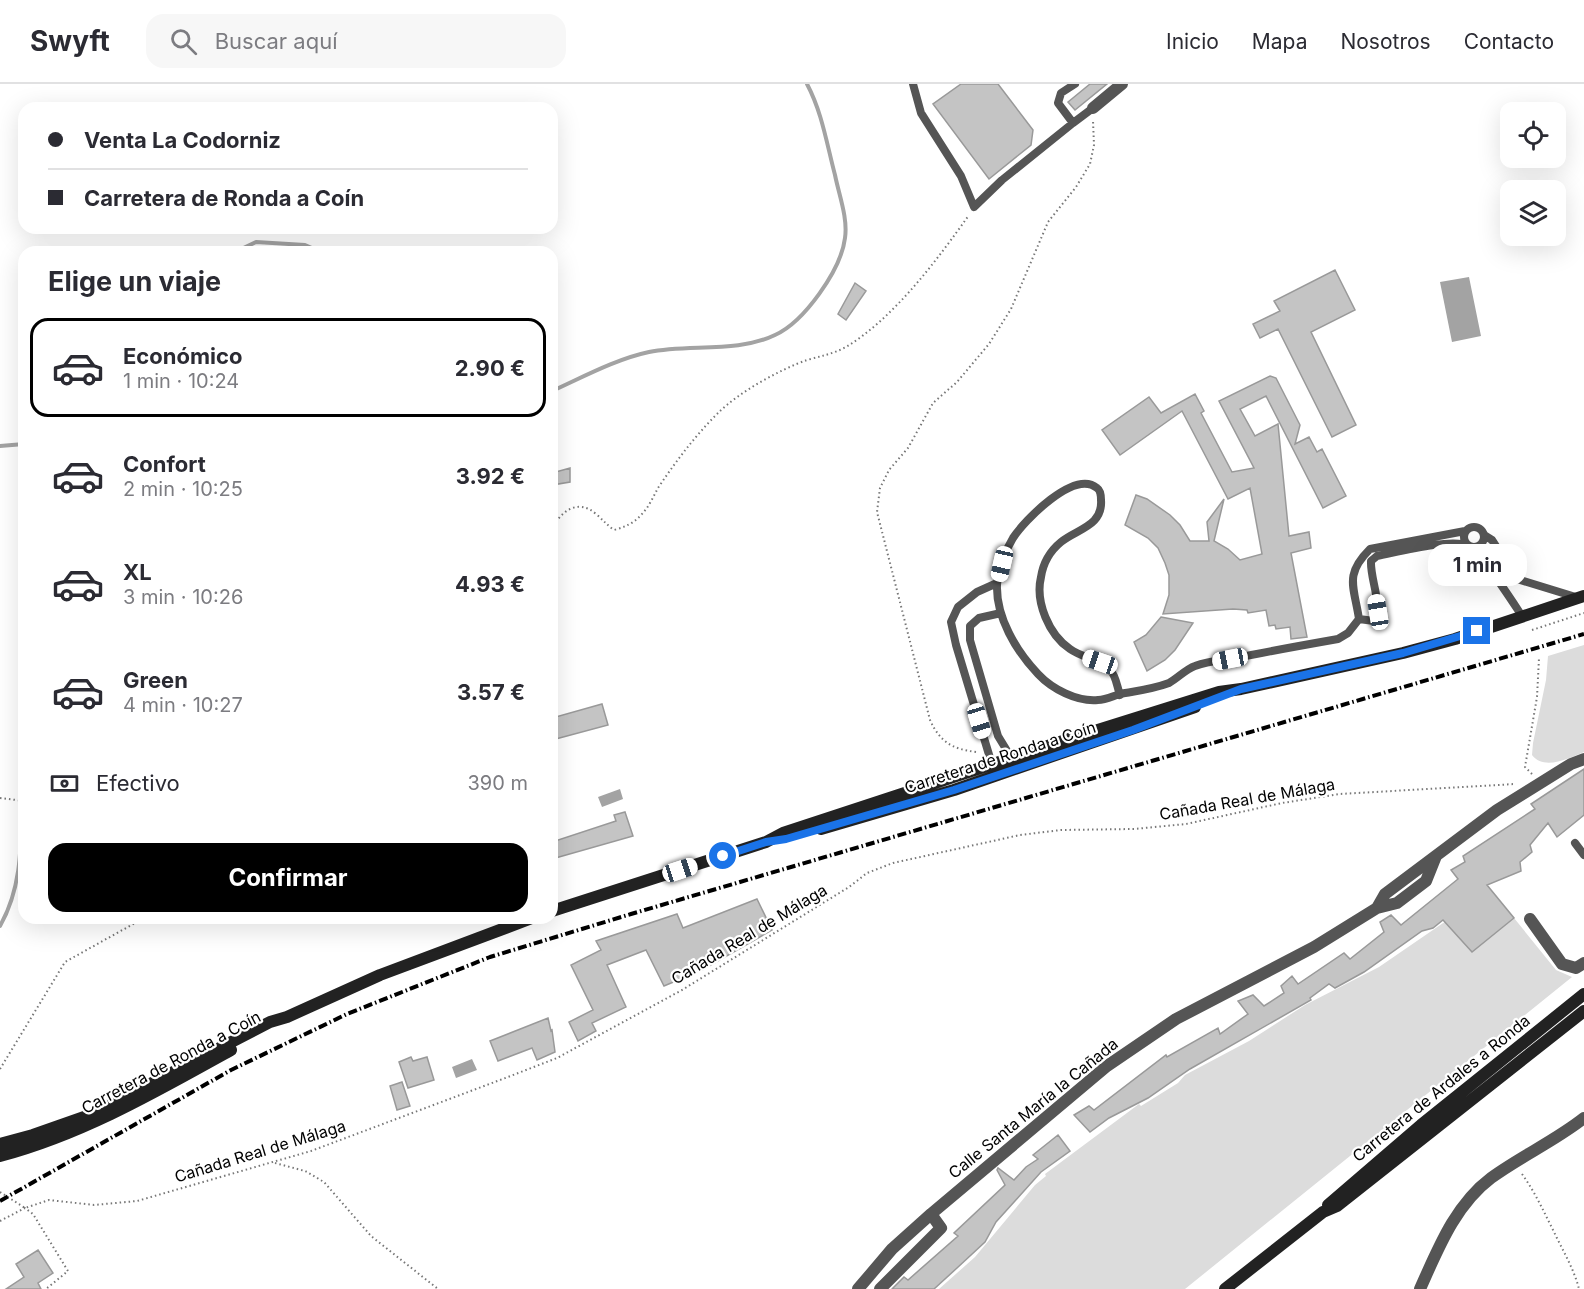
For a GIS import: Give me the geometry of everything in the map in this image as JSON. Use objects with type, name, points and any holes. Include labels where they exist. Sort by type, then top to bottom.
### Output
[{"type":"main road","name":"Carretera de Ronda a Coín","points":[[766,842],[783,833],[992,763],[1010,754],[1219,692],[1403,653],[1581,597]]},
{"type":"main road","name":"Carretera de Ronda a Coín","points":[[558,909],[766,842],[786,839],[954,790],[1155,722],[1241,689]]},
{"type":"main road","points":[[954,790],[966,780],[993,770],[992,763],[1007,766],[1037,756],[1061,754]]},
{"type":"main road","name":"Carretera de Ronda a Coín","points":[[0,1156],[40,1144],[101,1119],[287,1017],[380,975],[516,924]]},
{"type":"main road","name":"Carretera de Ardales a Ronda","points":[[1323,1212],[1331,1200],[1376,1162],[1584,994]]},
{"type":"main road","points":[[1529,1038],[1550,1029],[1584,1003]]},
{"type":"main road","name":"Carretera de Ardales a Ronda","points":[[1225,1289],[1323,1212],[1337,1206],[1584,1011]]},
{"type":"main road","name":"Carretera de Ronda a Coín","points":[[0,1144],[33,1135],[90,1114],[213,1050],[270,1022],[287,1017]]},
{"type":"main road","points":[[1562,1029],[1584,1022]]},
{"type":"main road","points":[[0,1150],[40,1144]]},
{"type":"street","points":[[1093,112],[1122,84]]},
{"type":"street","name":"Calle Santa María la Cañada","points":[[858,1289],[892,1249],[1098,1073],[1176,1019],[1314,947],[1377,908],[1385,894],[1497,810],[1571,764],[1584,759]]},
{"type":"street","points":[[1530,919],[1562,964],[1576,968],[1584,963]]},
{"type":"street","points":[[1420,1289],[1446,1232],[1465,1205],[1490,1179],[1584,1118]]},
{"type":"street","points":[[880,1289],[941,1228],[931,1214]]},
{"type":"lane","points":[[913,84],[921,113],[961,176],[974,207],[1002,180],[1073,123],[1093,112]]},
{"type":"lane","points":[[1073,123],[1058,103],[1061,93],[1075,84]]},
{"type":"lane","points":[[1120,694],[1112,671],[1100,662],[1069,649],[1056,636],[1047,621],[1041,603],[1040,580],[1045,564],[1061,542],[1090,525],[1098,518],[1102,508],[1098,488],[1090,485],[1075,486],[1060,493],[1036,510],[1022,525],[1012,540],[997,583],[1001,613],[1020,652],[1038,675],[1054,687],[1076,697],[1098,700],[1152,689],[1172,681],[1195,666],[1338,639],[1348,633],[1359,619],[1352,574],[1358,561],[1370,549],[1465,531],[1473,526],[1481,529],[1484,535],[1492,540],[1517,579],[1581,597]]},
{"type":"lane","points":[[1465,531],[1464,539],[1483,561],[1522,616]]},
{"type":"lane","points":[[1359,619],[1374,621],[1378,612],[1370,571],[1371,561],[1377,556],[1448,543],[1479,545],[1483,542],[1484,535]]},
{"type":"lane","points":[[992,763],[951,622],[958,607],[977,592],[997,583]]},
{"type":"lane","points":[[1001,613],[979,618],[970,626],[969,640],[998,736],[1010,754]]},
{"type":"lane","points":[[1575,843],[1584,855]]},
{"type":"path","points":[[988,749],[977,752],[949,745],[937,735],[930,720],[877,512],[880,488],[889,470],[908,448],[933,403],[957,382],[989,344],[1011,309],[1048,222],[1076,187],[1090,164],[1094,145],[1093,112]]},
{"type":"path","points":[[558,518],[566,510],[581,507],[595,513],[603,523],[614,530],[627,526],[641,515],[694,439],[720,411],[760,383],[808,360],[825,357],[845,348],[861,336],[889,311],[932,266],[974,207]]},
{"type":"path","points":[[1532,630],[1584,613]]},
{"type":"path","points":[[1539,658],[1536,698],[1525,767],[1541,782]]},
{"type":"path","name":"Cañada Real de Málaga","points":[[0,1221],[25,1208],[49,1200],[94,1205],[137,1201],[311,1151],[558,1058],[682,990],[849,887],[867,873],[893,863],[1020,835],[1061,830],[1134,829],[1186,824],[1282,803],[1340,794],[1517,784]]},
{"type":"path","points":[[0,798],[18,800]]},
{"type":"path","points":[[0,1069],[65,962],[133,924]]},
{"type":"path","points":[[272,1162],[305,1171],[324,1182],[370,1236],[438,1289]]},
{"type":"path","points":[[1514,1163],[1532,1187],[1576,1277],[1579,1289]]},
{"type":"path","points":[[0,1192],[33,1214],[68,1271],[46,1289]]},
{"type":"shaded area","points":[[1469,277],[1481,336],[1452,342],[1440,282]]},
{"type":"shaded area","points":[[1584,645],[1584,752],[1557,762],[1537,760],[1532,755],[1533,743],[1546,680],[1548,656]]},
{"type":"shaded area","points":[[620,789],[623,799],[602,807],[598,797]]},
{"type":"shaded area","points":[[1514,918],[1556,970],[1572,977],[1185,1289],[939,1289],[975,1257],[1035,1185],[1046,1176],[1045,1174],[1139,1104],[1141,1106],[1178,1083],[1185,1075],[1249,1041],[1305,1005],[1379,967],[1446,921],[1472,952]]},
{"type":"shaded area","points":[[472,1059],[477,1070],[456,1078],[452,1067]]},
{"type":"building","points":[[961,84],[998,84],[1033,130],[1031,145],[989,179],[933,104]]},
{"type":"building","points":[[1090,84],[1107,84],[1075,110],[1068,102]]},
{"type":"building","points":[[1335,270],[1355,310],[1311,332],[1356,425],[1332,437],[1278,329],[1260,338],[1253,324],[1280,311],[1274,301]]},
{"type":"building","points":[[855,283],[866,291],[846,320],[838,314]]},
{"type":"building","points":[[1270,376],[1276,378],[1300,425],[1295,444],[1309,437],[1317,452],[1322,449],[1346,496],[1323,508],[1266,396],[1240,409],[1255,436],[1278,424],[1289,536],[1309,532],[1311,548],[1291,553],[1307,637],[1291,639],[1290,627],[1276,629],[1275,625],[1269,626],[1266,610],[1248,613],[1247,610],[1233,609],[1163,614],[1169,595],[1169,575],[1165,563],[1158,548],[1148,538],[1125,525],[1136,495],[1147,499],[1170,515],[1180,525],[1190,541],[1209,541],[1207,522],[1224,499],[1214,541],[1228,549],[1240,560],[1262,554],[1250,488],[1228,499],[1182,411],[1120,455],[1102,430],[1149,397],[1161,413],[1195,394],[1204,411],[1201,413],[1232,472],[1254,468],[1219,401]]},
{"type":"building","points":[[570,468],[570,482],[558,484],[558,471]]},
{"type":"building","points":[[1161,617],[1193,623],[1175,650],[1165,660],[1147,671],[1134,642],[1146,635]]},
{"type":"building","points":[[602,704],[608,725],[558,738],[558,716]]},
{"type":"building","points":[[1584,769],[1584,815],[1557,837],[1548,823],[1530,845],[1532,852],[1520,862],[1521,871],[1487,885],[1514,918],[1472,952],[1443,920],[1433,928],[1422,931],[1364,972],[1335,988],[1329,984],[1310,998],[1311,1000],[1190,1069],[1148,1098],[1109,1118],[1090,1132],[1074,1115],[1089,1106],[1094,1110],[1166,1055],[1167,1057],[1218,1028],[1220,1034],[1248,1014],[1238,1001],[1253,995],[1264,1006],[1284,993],[1281,986],[1292,976],[1298,984],[1344,953],[1350,959],[1384,932],[1380,922],[1391,915],[1401,925],[1458,879],[1451,870],[1465,862],[1463,856],[1535,809],[1531,804]]},
{"type":"building","points":[[625,812],[633,836],[558,857],[558,840],[616,821],[614,815]]},
{"type":"building","points":[[757,899],[772,930],[702,970],[664,986],[646,950],[607,965],[626,1007],[592,1023],[596,1031],[578,1041],[569,1022],[593,1010],[571,965],[601,950],[596,941],[677,914],[683,928]]},
{"type":"building","points":[[548,1018],[555,1052],[537,1060],[532,1048],[498,1061],[490,1041]]},
{"type":"building","points":[[411,1057],[413,1061],[427,1057],[434,1080],[408,1088],[399,1062]]},
{"type":"building","points":[[402,1082],[410,1106],[397,1110],[390,1086]]},
{"type":"building","points":[[1058,1135],[1070,1151],[1041,1172],[996,1222],[985,1242],[957,1268],[934,1289],[892,1289],[904,1277],[908,1280],[958,1236],[954,1233],[1005,1185],[998,1168],[1014,1180],[1026,1167],[1038,1159],[1033,1155]]},
{"type":"building","points":[[38,1250],[53,1273],[38,1283],[41,1289],[6,1289],[24,1277],[16,1264]]},
{"type":"waterway","points":[[558,388],[612,364],[649,352],[729,346],[761,341],[786,328],[809,307],[836,265],[842,251],[846,230],[843,206],[824,129],[807,84]]},
{"type":"waterway","points":[[248,246],[256,242],[307,246]]},
{"type":"waterway","points":[[0,446],[18,444]]},
{"type":"waterway","points":[[0,926],[12,898],[18,868]]},
{"type":"railway","points":[[0,1201],[231,1070],[347,1014],[490,957],[1584,634]]},
{"type":"route","points":[[723,856],[954,790],[1133,730],[1241,689],[1403,653],[1477,631]]}]
